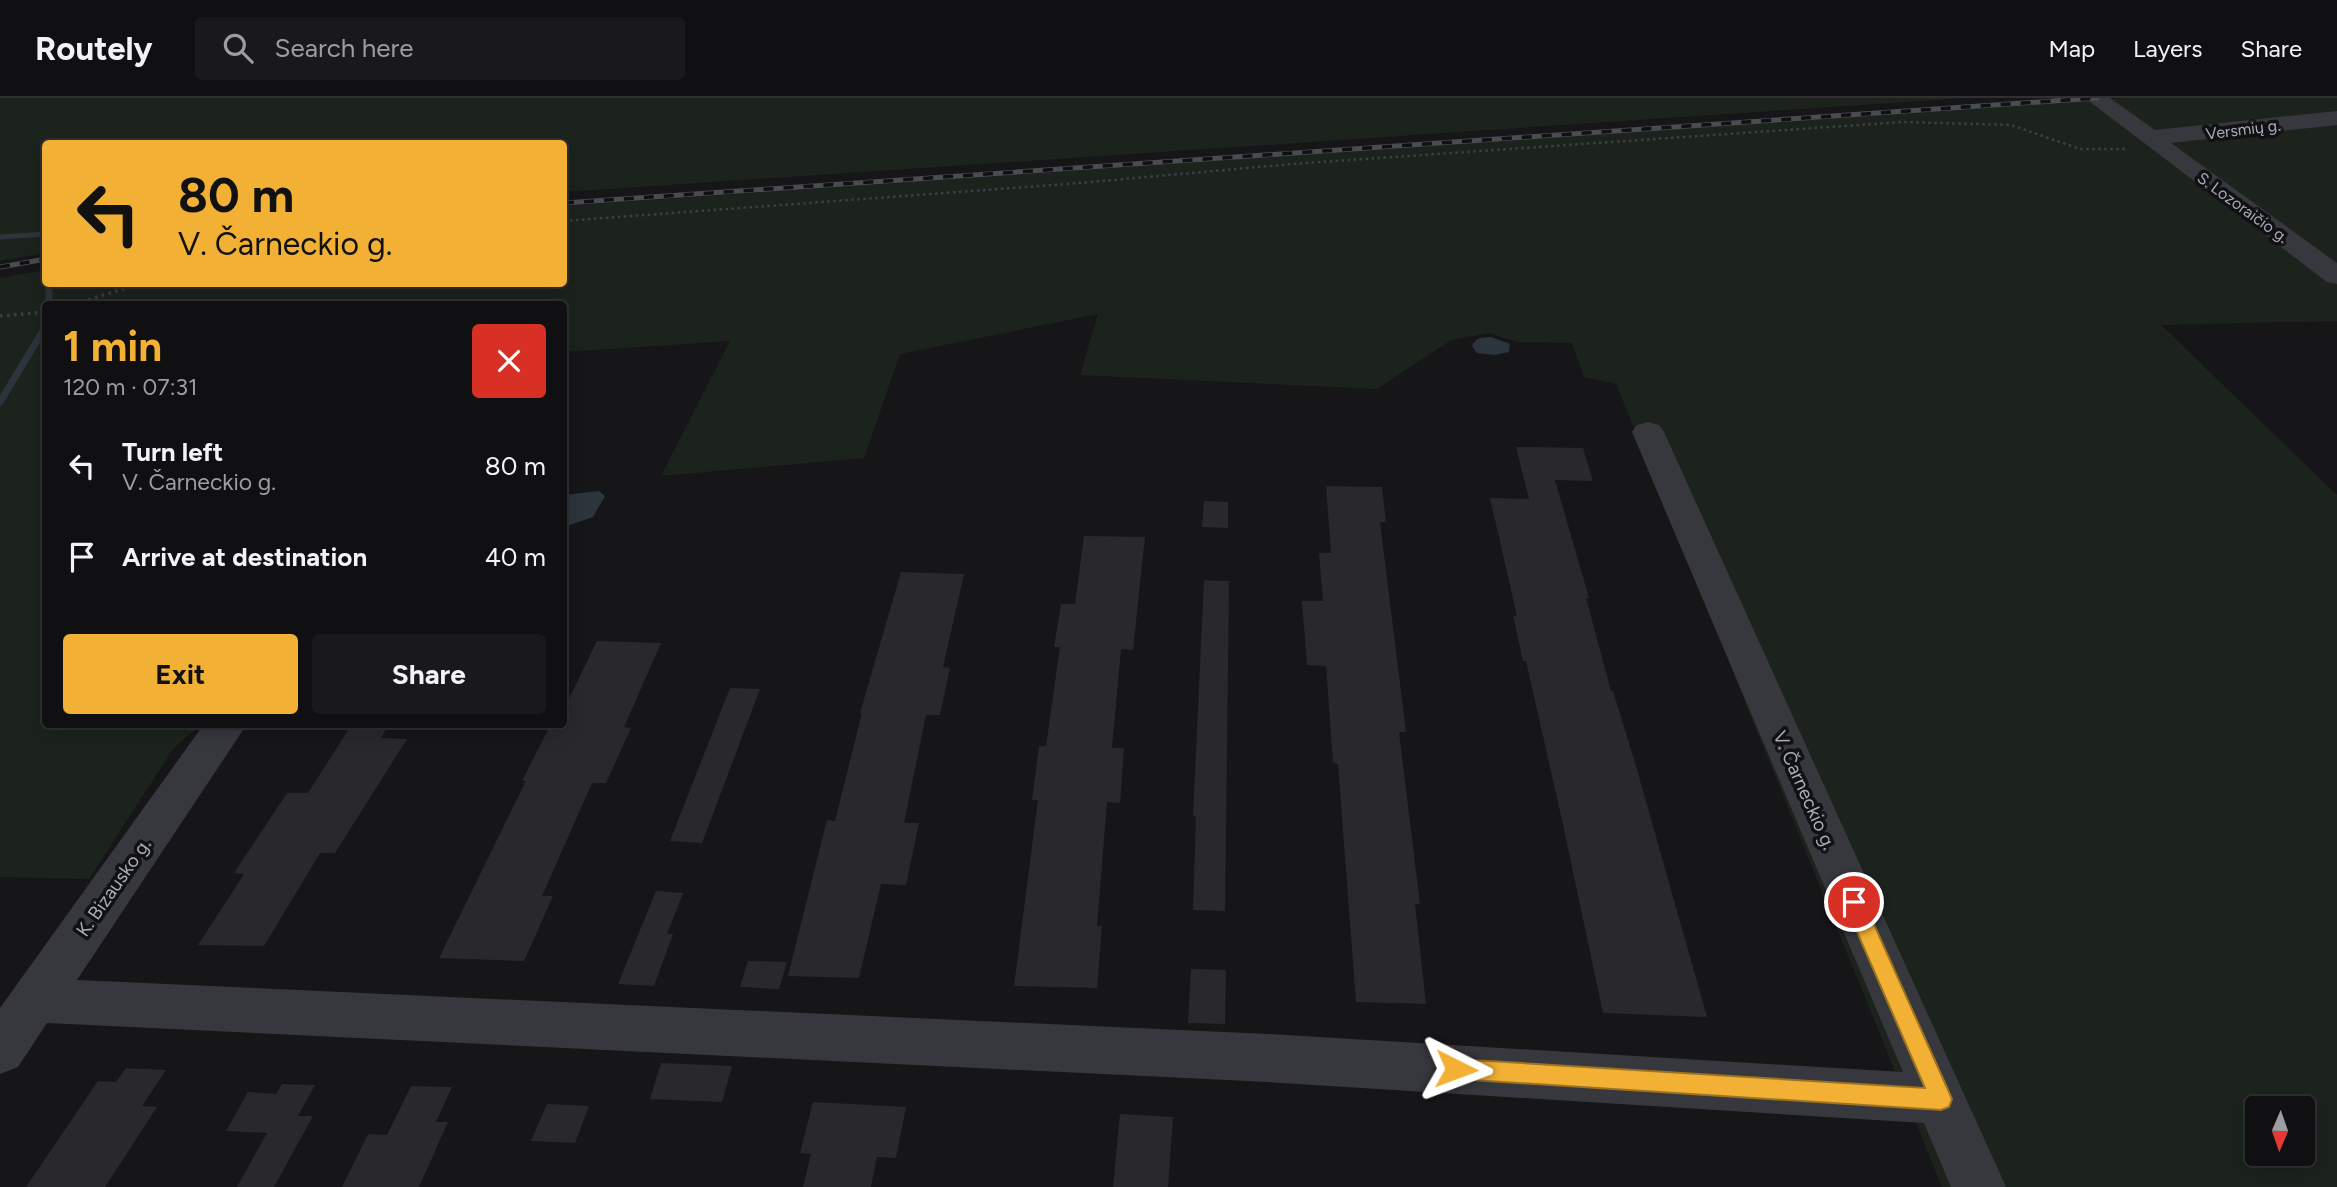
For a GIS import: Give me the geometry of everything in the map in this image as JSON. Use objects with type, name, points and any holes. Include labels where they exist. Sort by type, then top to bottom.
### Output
[{"type":"street","name":"S. Lozoraičio g.","points":[[2096,98],[2337,276]]},
{"type":"street","name":"Versmių g.","points":[[2155,143],[2337,118]]},
{"type":"street","name":"V. Čarneckio g.","points":[[1648,432],[1979,1187]]},
{"type":"street","name":"K. Bizausko g.","points":[[0,1050],[224,728]]},
{"type":"street","points":[[34,1000],[1268,1058],[1941,1099]]},
{"type":"path","points":[[567,221],[1066,184],[1292,164],[1902,122],[2011,125],[2080,149],[2155,143]]},
{"type":"path","points":[[84,301],[129,287]]},
{"type":"path","points":[[0,316],[42,313]]},
{"type":"shaded area","points":[[0,98],[1965,98],[567,192],[567,140],[42,140],[42,254],[0,261]]},
{"type":"shaded area","points":[[2126,98],[2337,98],[2337,321],[2161,325],[2337,495],[2337,1187],[1942,1187],[1616,384],[1584,377],[1572,343],[1517,342],[1489,333],[1451,340],[1377,389],[1080,375],[1098,314],[900,354],[864,458],[661,476],[730,341],[567,352],[567,301],[42,301],[42,728],[197,728],[173,749],[89,879],[0,877],[0,278],[42,271],[42,287],[567,287],[567,206]]},
{"type":"shaded area","points":[[1491,337],[1510,344],[1509,352],[1494,355],[1477,353],[1472,346],[1475,341]]},
{"type":"shaded area","points":[[599,491],[605,496],[593,517],[567,526],[567,495]]},
{"type":"building","points":[[1516,447],[1583,448],[1593,481],[1555,480],[1589,598],[1586,598],[1611,691],[1636,766],[1707,1017],[1603,1013],[1526,661],[1523,661],[1513,616],[1517,616],[1490,498],[1529,499]]},
{"type":"building","points":[[1326,486],[1382,487],[1386,522],[1380,522],[1406,732],[1399,732],[1420,904],[1415,904],[1426,1004],[1356,1002],[1338,764],[1333,763],[1326,666],[1307,665],[1302,601],[1323,601],[1319,553],[1331,553]]},
{"type":"building","points":[[1204,501],[1228,502],[1228,528],[1202,527]]},
{"type":"building","points":[[1084,536],[1145,537],[1133,650],[1121,649],[1112,748],[1124,748],[1120,803],[1107,802],[1097,926],[1102,926],[1097,988],[1014,986],[1038,800],[1032,800],[1039,746],[1046,746],[1060,647],[1054,647],[1061,604],[1075,604]]},
{"type":"building","points":[[901,572],[964,574],[943,667],[950,668],[940,715],[926,715],[904,823],[919,823],[906,885],[881,884],[859,978],[788,976],[827,820],[835,821],[860,713]]},
{"type":"building","points":[[1204,580],[1229,581],[1225,911],[1193,910],[1196,817],[1193,816]]},
{"type":"building","points":[[597,641],[661,643],[624,727],[631,728],[606,783],[592,783],[542,896],[553,896],[524,961],[439,958],[526,781],[522,781],[549,728],[567,728],[567,703]]},
{"type":"building","points":[[730,688],[760,689],[702,843],[670,841]]},
{"type":"building","points":[[349,728],[387,728],[381,738],[407,739],[335,853],[320,853],[264,946],[198,945],[244,874],[234,873],[287,793],[308,793]]},
{"type":"building","points":[[656,891],[683,893],[667,934],[673,934],[654,986],[618,984]]},
{"type":"building","points":[[748,961],[787,962],[779,989],[740,987]]},
{"type":"building","points":[[1191,969],[1226,970],[1225,1024],[1188,1023]]},
{"type":"building","points":[[661,1063],[732,1066],[722,1102],[650,1099]]},
{"type":"building","points":[[126,1068],[166,1070],[142,1106],[157,1107],[105,1187],[26,1187],[98,1081],[116,1082]]},
{"type":"building","points":[[282,1084],[315,1085],[298,1116],[313,1116],[274,1187],[237,1187],[267,1133],[226,1131],[248,1092],[276,1094]]},
{"type":"building","points":[[411,1086],[452,1087],[436,1122],[448,1122],[419,1187],[342,1187],[368,1134],[387,1135]]},
{"type":"building","points":[[813,1102],[906,1107],[896,1158],[877,1157],[871,1187],[803,1187],[811,1154],[800,1153]]},
{"type":"building","points":[[547,1104],[589,1106],[575,1143],[531,1141]]},
{"type":"building","points":[[1120,1114],[1173,1117],[1168,1187],[1113,1187]]},
{"type":"waterway","points":[[0,237],[42,234]]},
{"type":"waterway","points":[[49,287],[49,301]]},
{"type":"waterway","points":[[0,402],[42,333]]},
{"type":"railway","points":[[567,203],[2097,98]]},
{"type":"railway","points":[[0,267],[42,260]]},
{"type":"route","points":[[1456,1069],[1941,1099],[1854,902]]}]
